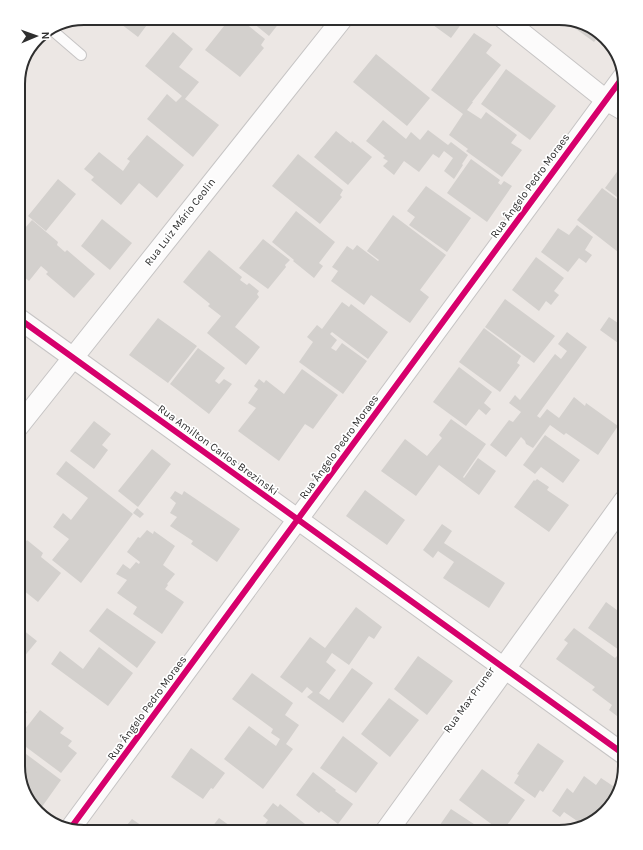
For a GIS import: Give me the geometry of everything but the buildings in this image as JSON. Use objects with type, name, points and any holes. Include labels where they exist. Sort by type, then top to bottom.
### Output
[{"type":"street","name":"Rua Luiz Mário Ceolin","points":[[25,418],[337,25]]},
{"type":"street","points":[[512,25],[606,100],[618,107]]},
{"type":"street","name":"Rua Ângelo Pedro Moraes","points":[[74,824],[618,84]]},
{"type":"street","name":"Rua Amilton Carlos Brezinski","points":[[25,323],[618,750]]},
{"type":"street","name":"Rua Max Pruner","points":[[391,825],[618,511]]},
{"type":"lane","points":[[56,33],[81,55]]},
{"type":"cycle path","points":[[74,824],[618,84]]},
{"type":"cycle path","points":[[25,323],[618,750]]}]
